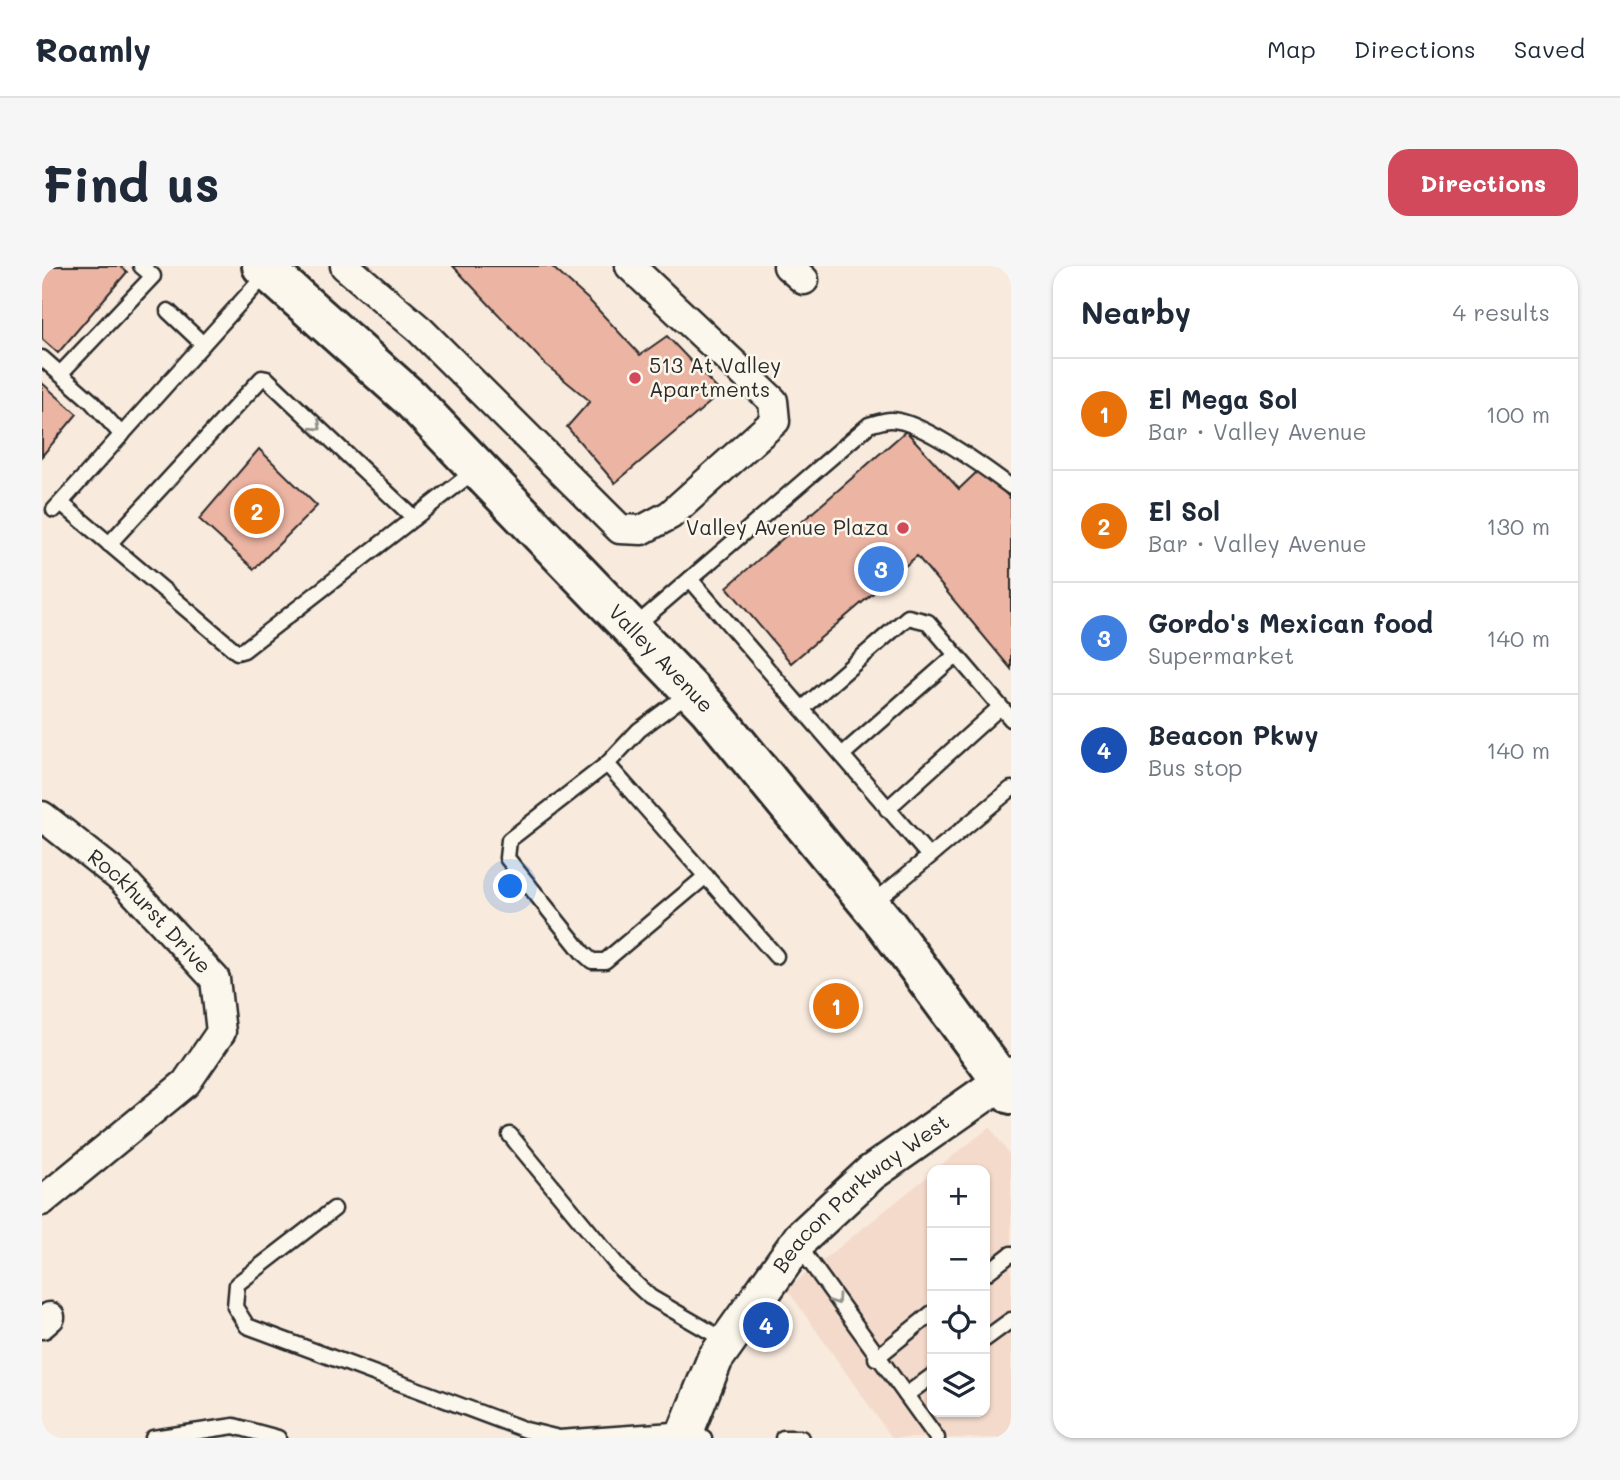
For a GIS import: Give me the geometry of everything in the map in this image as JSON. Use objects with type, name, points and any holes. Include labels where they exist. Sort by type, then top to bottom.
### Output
[{"type":"main road","name":"Valley Avenue","points":[[265,269],[410,398],[692,691],[871,905],[1008,1084]]},
{"type":"street","points":[[345,266],[420,330],[620,529],[642,530],[670,514],[775,421],[773,401],[630,266]]},
{"type":"street","name":"Rockhurst Drive","points":[[42,816],[122,879],[215,979],[221,1032],[186,1083],[42,1201]]},
{"type":"street","name":"Beacon Parkway West","points":[[691,1435],[715,1359],[797,1244],[871,1173],[1008,1084]]},
{"type":"lane","points":[[60,374],[153,276],[141,266]]},
{"type":"lane","points":[[265,269],[203,344],[58,507],[109,544],[237,652],[244,650],[478,468]]},
{"type":"lane","points":[[168,311],[203,344]]},
{"type":"lane","points":[[42,358],[122,435]]},
{"type":"lane","points":[[109,544],[258,382],[267,379],[414,518]]},
{"type":"lane","points":[[633,628],[869,425],[892,420],[914,427],[973,458],[1011,487]]},
{"type":"lane","points":[[691,579],[929,856]]},
{"type":"lane","points":[[802,709],[908,617],[928,622],[1011,719]]},
{"type":"lane","points":[[842,755],[956,655]]},
{"type":"lane","points":[[692,691],[639,730],[607,764],[509,840],[505,849],[507,858],[592,961],[605,961],[706,876]]},
{"type":"lane","points":[[887,809],[1000,706]]},
{"type":"lane","points":[[607,764],[776,956]]},
{"type":"lane","points":[[871,905],[1011,789]]},
{"type":"lane","points":[[510,1135],[622,1271],[650,1297],[728,1342]]},
{"type":"lane","points":[[334,1209],[237,1284],[234,1307],[247,1326],[526,1430],[559,1438],[691,1435]]},
{"type":"lane","points":[[797,1244],[876,1358],[937,1438]]},
{"type":"lane","points":[[990,1270],[1011,1254]]},
{"type":"lane","points":[[876,1358],[927,1317]]},
{"type":"lane","points":[[990,1335],[1011,1320]]},
{"type":"lane","points":[[906,1395],[927,1380]]},
{"type":"lane","points":[[153,1438],[234,1426],[278,1438]]},
{"type":"lane","points":[[783,1438],[801,1438]]},
{"type":"shaded area","points":[[990,1127],[1011,1157],[1011,1438],[892,1438],[787,1289],[927,1177],[927,1417],[990,1417],[990,1165],[941,1165]]},
{"type":"building","points":[[42,266],[120,266],[127,272],[58,353],[42,339]]},
{"type":"building","name":"513 At Valley Apartments","points":[[453,266],[551,266],[590,301],[640,355],[667,336],[721,393],[615,483],[567,427],[590,401],[545,364]]},
{"type":"building","points":[[42,383],[77,414],[42,456]]},
{"type":"building","name":"Valley Avenue Plaza","points":[[906,431],[959,489],[981,468],[1011,499],[1011,669],[917,556],[791,663],[727,587]]},
{"type":"building","points":[[259,449],[317,506],[254,569],[199,519]]},
{"type":"place","name":"513 At Valley Apartments","points":[[635,378]]},
{"type":"place","name":"El Sol","points":[[257,511]]},
{"type":"place","name":"Valley Avenue Plaza","points":[[903,528]]},
{"type":"place","name":"Gordo's Mexican food","points":[[881,569]]},
{"type":"place","name":"El Mega Sol","points":[[836,1006]]},
{"type":"place","name":"Beacon Pkwy","points":[[766,1325]]}]
